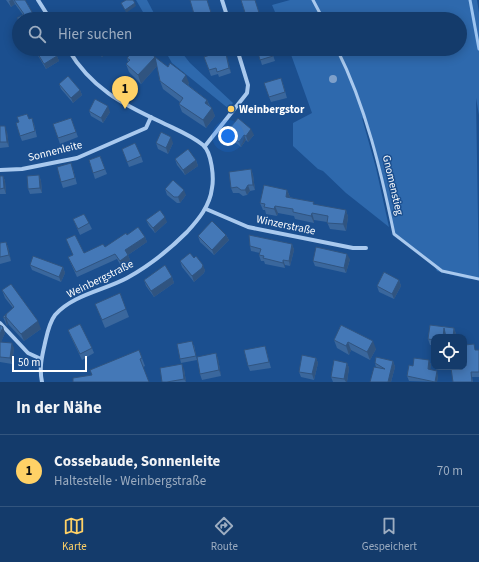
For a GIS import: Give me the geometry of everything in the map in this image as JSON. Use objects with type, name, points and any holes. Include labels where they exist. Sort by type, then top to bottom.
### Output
[{"type":"street","points":[[38,0],[46,12]]},
{"type":"street","points":[[222,0],[226,12]]},
{"type":"street","points":[[73,56],[86,74],[112,98],[185,133],[205,146],[247,93],[248,85],[239,56]]},
{"type":"street","name":"Sonnenleite","points":[[0,170],[22,168],[77,158],[146,128],[151,118]]},
{"type":"street","name":"Weinbergstraße","points":[[42,382],[41,359],[50,325],[55,315],[75,301],[114,284],[147,266],[181,238],[206,209],[212,190],[213,174],[205,146]]},
{"type":"street","name":"Winzerstraße","points":[[206,209],[248,227],[353,248],[366,248]]},
{"type":"street","points":[[0,323],[28,353],[41,359]]},
{"type":"lane","points":[[313,0],[319,12]]},
{"type":"lane","name":"Gnomenstieg","points":[[340,56],[348,71],[380,166],[394,234],[442,271],[479,279]]},
{"type":"shaded area","points":[[136,0],[147,0],[153,12],[143,12]]},
{"type":"shaded area","points":[[290,0],[477,0],[479,13],[479,115],[476,98],[479,278],[468,279],[437,271],[435,267],[394,234],[380,166],[364,119],[362,118],[376,168],[389,227],[346,193],[293,146],[293,123],[312,113],[292,56],[467,56],[467,12],[275,12],[272,5]]},
{"type":"shaded area","points":[[168,56],[184,56],[233,103],[229,109],[172,63]]},
{"type":"building","points":[[14,0],[25,0],[32,12],[23,12]]},
{"type":"building","points":[[126,0],[133,0],[135,3],[125,10],[121,3]]},
{"type":"building","points":[[190,0],[207,0],[211,12],[193,12]]},
{"type":"building","points":[[241,0],[255,0],[259,12],[245,12]]},
{"type":"building","points":[[39,56],[57,56],[44,64]]},
{"type":"building","points":[[129,56],[155,57],[138,75],[126,64],[130,60],[127,58]]},
{"type":"building","points":[[226,56],[229,68],[217,72],[216,68],[209,70],[204,57]]},
{"type":"building","points":[[259,56],[273,56],[260,60]]},
{"type":"building","points":[[155,57],[168,67],[170,63],[186,75],[182,81],[207,100],[205,103],[212,108],[203,120],[179,104],[183,98],[160,81]]},
{"type":"building","points":[[68,76],[80,90],[71,98],[59,84]]},
{"type":"building","points":[[281,78],[285,92],[269,97],[264,83]]},
{"type":"building","points":[[95,99],[108,106],[101,118],[89,111]]},
{"type":"building","points":[[27,114],[29,119],[32,118],[35,131],[20,136],[16,123],[19,122],[17,117]]},
{"type":"building","points":[[71,118],[76,132],[58,138],[53,124]]},
{"type":"building","points":[[238,118],[251,129],[239,142],[227,132]]},
{"type":"building","points":[[0,126],[5,126],[7,142],[0,142]]},
{"type":"building","points":[[161,132],[171,137],[166,148],[156,143]]},
{"type":"building","points":[[135,143],[141,156],[127,162],[122,149]]},
{"type":"building","points":[[188,149],[196,160],[183,170],[175,159]]},
{"type":"building","points":[[100,156],[105,169],[93,173],[89,160]]},
{"type":"building","points":[[71,163],[75,178],[61,182],[57,167]]},
{"type":"building","points":[[251,169],[253,185],[248,185],[245,190],[241,190],[237,187],[231,188],[229,172]]},
{"type":"building","points":[[39,175],[40,188],[28,189],[27,176]]},
{"type":"building","points":[[0,176],[3,176],[4,188],[0,189]]},
{"type":"building","points":[[173,180],[184,190],[178,197],[174,197],[165,189]]},
{"type":"building","points":[[264,185],[287,190],[286,197],[346,210],[343,224],[327,223],[328,216],[312,213],[311,216],[293,212],[293,209],[275,206],[274,209],[264,207],[265,204],[260,203]]},
{"type":"building","points":[[160,210],[165,217],[153,228],[146,220]]},
{"type":"building","points":[[84,214],[89,223],[78,229],[73,219]]},
{"type":"building","points":[[212,221],[226,235],[212,250],[198,236]]},
{"type":"building","points":[[138,227],[145,237],[125,250],[128,255],[120,261],[115,254],[76,272],[68,257],[73,255],[66,239],[75,235],[84,253],[103,244],[105,247]]},
{"type":"building","points":[[249,235],[292,244],[289,261],[283,260],[283,263],[263,258],[264,256],[259,255],[261,249],[250,246]]},
{"type":"building","points":[[6,242],[9,255],[0,257],[0,243]]},
{"type":"building","points":[[316,247],[347,254],[344,268],[313,261]]},
{"type":"building","points":[[190,253],[194,258],[196,256],[203,265],[202,268],[192,276],[180,261]]},
{"type":"building","points":[[33,256],[63,267],[59,277],[30,265]]},
{"type":"building","points":[[165,265],[172,277],[151,291],[144,280]]},
{"type":"building","points":[[384,272],[399,280],[392,294],[377,286]]},
{"type":"building","points":[[11,284],[38,321],[21,334],[6,317],[6,314],[14,307],[2,290]]},
{"type":"building","points":[[120,293],[126,309],[102,320],[95,304]]},
{"type":"building","points":[[80,324],[92,348],[80,354],[68,330]]},
{"type":"building","points":[[0,325],[3,327],[0,334]]},
{"type":"building","points":[[341,325],[373,341],[367,352],[348,342],[346,346],[334,340]]},
{"type":"building","points":[[430,325],[454,328],[453,334],[445,334],[444,328],[443,334],[431,334],[431,340],[428,339]]},
{"type":"building","points":[[192,341],[196,356],[180,359],[177,344]]},
{"type":"building","points":[[0,342],[12,343],[10,358],[0,357]]},
{"type":"building","points":[[474,344],[475,350],[479,350],[479,372],[471,372],[472,382],[453,382],[451,370],[467,370],[467,345]]},
{"type":"building","points":[[265,346],[269,362],[248,366],[244,350]]},
{"type":"building","points":[[139,350],[142,358],[140,359],[149,382],[73,382],[73,378],[92,375],[90,370]]},
{"type":"building","points":[[216,353],[219,370],[200,374],[197,357]]},
{"type":"building","points":[[302,355],[316,358],[312,374],[299,372]]},
{"type":"building","points":[[376,357],[393,361],[388,382],[370,382],[374,367],[385,369],[375,363]]},
{"type":"building","points":[[414,358],[429,360],[428,369],[437,371],[435,382],[407,376],[409,365],[413,366]]},
{"type":"building","points":[[334,360],[347,363],[344,379],[331,377]]},
{"type":"building","points":[[182,364],[184,379],[162,382],[160,368]]},
{"type":"waterway","points":[[470,0],[479,49]]},
{"type":"place","name":"Cossebaude, Sonnenleite","points":[[125,109]]},
{"type":"place","name":"Weinbergstor","points":[[231,109]]}]
